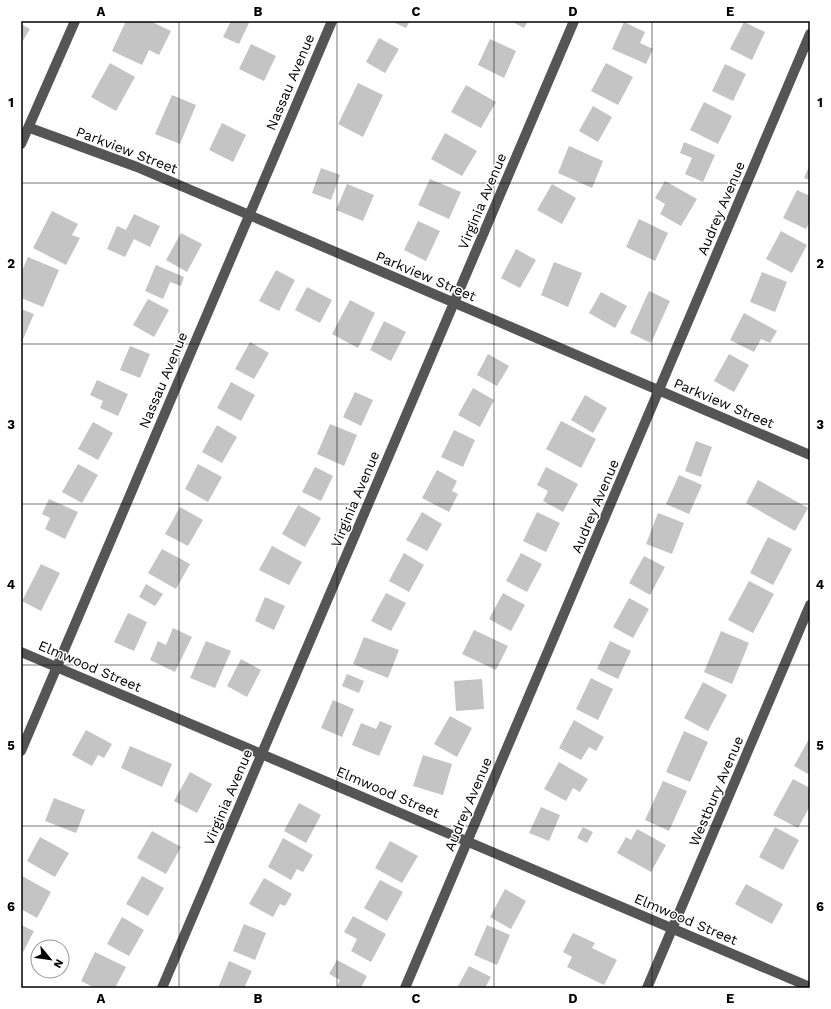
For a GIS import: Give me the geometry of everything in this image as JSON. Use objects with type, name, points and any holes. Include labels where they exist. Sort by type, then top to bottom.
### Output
[{"type":"street","points":[[21,144],[30,128],[74,21]]},
{"type":"street","name":"Nassau Avenue","points":[[21,751],[332,21]]},
{"type":"street","name":"Virginia Avenue","points":[[162,988],[574,21]]},
{"type":"street","name":"Audrey Avenue","points":[[405,988],[810,34]]},
{"type":"street","name":"Parkview Street","points":[[30,128],[137,168],[810,455]]},
{"type":"street","name":"Westbury Avenue","points":[[647,988],[810,605]]},
{"type":"street","name":"Elmwood Street","points":[[21,652],[810,987]]},
{"type":"building","points":[[126,21],[150,21],[171,31],[159,55],[149,50],[142,65],[112,51]]},
{"type":"building","points":[[231,21],[245,21],[249,23],[239,44],[223,37]]},
{"type":"building","points":[[391,21],[410,21],[406,28]]},
{"type":"building","points":[[511,21],[528,21],[524,28]]},
{"type":"building","points":[[624,22],[645,32],[640,43],[653,49],[646,64],[612,49]]},
{"type":"building","points":[[744,22],[765,32],[752,60],[730,49]]},
{"type":"building","points":[[21,24],[30,29],[21,44]]},
{"type":"building","points":[[379,38],[399,49],[385,73],[366,62]]},
{"type":"building","points":[[490,39],[516,51],[504,78],[478,65]]},
{"type":"building","points":[[251,44],[276,56],[264,81],[239,69]]},
{"type":"building","points":[[110,63],[135,77],[116,111],[91,97]]},
{"type":"building","points":[[606,63],[633,77],[618,105],[591,91]]},
{"type":"building","points":[[725,64],[746,74],[733,101],[712,91]]},
{"type":"building","points":[[358,83],[383,95],[363,137],[338,124]]},
{"type":"building","points":[[466,85],[496,102],[481,128],[451,112]]},
{"type":"building","points":[[172,95],[196,105],[180,144],[155,134]]},
{"type":"building","points":[[704,102],[732,116],[718,144],[690,130]]},
{"type":"building","points":[[593,106],[612,117],[598,142],[579,131]]},
{"type":"building","points":[[222,123],[246,135],[233,162],[209,150]]},
{"type":"building","points":[[445,133],[477,151],[462,176],[431,159]]},
{"type":"building","points":[[684,142],[715,155],[703,182],[685,174],[692,158],[680,153]]},
{"type":"building","points":[[569,146],[603,161],[592,188],[558,173]]},
{"type":"building","points":[[810,164],[810,180],[804,178]]},
{"type":"building","points":[[321,168],[340,175],[331,200],[312,193]]},
{"type":"building","points":[[430,179],[461,192],[449,219],[418,205]]},
{"type":"building","points":[[665,181],[697,199],[681,226],[660,214],[665,204],[655,198]]},
{"type":"building","points":[[347,184],[374,195],[363,221],[336,210]]},
{"type":"building","points":[[552,184],[576,198],[562,224],[537,210]]},
{"type":"building","points":[[797,190],[810,196],[810,222],[806,229],[783,218]]},
{"type":"building","points":[[52,211],[78,224],[72,235],[80,238],[66,265],[33,248]]},
{"type":"building","points":[[134,214],[160,226],[150,247],[134,239],[125,257],[107,249],[117,226],[126,230]]},
{"type":"building","points":[[639,219],[668,233],[655,261],[626,247]]},
{"type":"building","points":[[418,221],[440,231],[426,261],[404,250]]},
{"type":"building","points":[[781,231],[807,245],[792,273],[766,259]]},
{"type":"building","points":[[181,233],[202,244],[187,272],[166,260]]},
{"type":"building","points":[[516,249],[536,260],[520,288],[501,278]]},
{"type":"building","points":[[28,257],[59,270],[43,307],[21,298],[21,273]]},
{"type":"building","points":[[554,262],[582,273],[568,307],[541,295]]},
{"type":"building","points":[[156,265],[184,277],[181,286],[170,282],[163,299],[145,291]]},
{"type":"building","points":[[276,270],[295,280],[279,311],[259,301]]},
{"type":"building","points":[[762,272],[787,282],[775,312],[750,302]]},
{"type":"building","points":[[307,287],[332,300],[320,323],[295,310]]},
{"type":"building","points":[[649,291],[670,301],[651,343],[630,333]]},
{"type":"building","points":[[601,292],[627,306],[615,328],[589,313]]},
{"type":"building","points":[[148,299],[169,310],[154,337],[133,325]]},
{"type":"building","points":[[350,300],[375,313],[358,348],[332,334]]},
{"type":"building","points":[[21,309],[34,314],[21,344]]},
{"type":"building","points":[[744,313],[777,331],[770,343],[761,339],[754,352],[730,340]]},
{"type":"building","points":[[384,321],[406,332],[391,361],[370,350]]},
{"type":"building","points":[[250,342],[269,353],[254,379],[235,369]]},
{"type":"building","points":[[130,346],[150,354],[140,378],[120,370]]},
{"type":"building","points":[[488,354],[509,366],[497,386],[477,375]]},
{"type":"building","points":[[729,354],[749,365],[734,392],[714,381]]},
{"type":"building","points":[[97,380],[128,394],[118,416],[100,408],[103,401],[90,395]]},
{"type":"building","points":[[231,382],[255,395],[241,421],[217,408]]},
{"type":"building","points":[[473,388],[494,400],[480,427],[458,415]]},
{"type":"building","points":[[355,392],[373,400],[361,426],[343,417]]},
{"type":"building","points":[[585,395],[607,408],[593,433],[571,420]]},
{"type":"building","points":[[561,421],[596,439],[581,468],[546,449]]},
{"type":"building","points":[[93,422],[113,433],[98,460],[78,449]]},
{"type":"building","points":[[330,424],[357,435],[344,466],[317,454]]},
{"type":"building","points":[[217,425],[237,437],[222,463],[202,452]]},
{"type":"building","points":[[454,430],[475,440],[463,467],[441,457]]},
{"type":"building","points":[[696,441],[712,447],[701,477],[685,471]]},
{"type":"building","points":[[78,464],[98,475],[82,503],[62,492]]},
{"type":"building","points":[[198,464],[222,477],[208,502],[185,489]]},
{"type":"building","points":[[315,467],[333,476],[321,501],[302,492]]},
{"type":"building","points":[[546,467],[578,484],[563,512],[543,501],[548,491],[537,485]]},
{"type":"building","points":[[437,470],[457,481],[452,491],[458,494],[449,512],[422,498]]},
{"type":"building","points":[[679,475],[702,485],[689,514],[666,504]]},
{"type":"building","points":[[758,480],[808,508],[795,531],[746,503]]},
{"type":"building","points":[[49,499],[78,512],[65,539],[45,529],[50,518],[42,514]]},
{"type":"building","points":[[298,505],[321,518],[305,547],[282,534]]},
{"type":"building","points":[[180,507],[203,520],[188,546],[165,534]]},
{"type":"building","points":[[422,512],[442,524],[427,551],[406,540]]},
{"type":"building","points":[[537,512],[560,523],[546,552],[523,541]]},
{"type":"building","points":[[658,513],[684,523],[672,554],[646,544]]},
{"type":"building","points":[[768,537],[792,549],[773,585],[750,573]]},
{"type":"building","points":[[272,546],[302,562],[289,585],[259,570]]},
{"type":"building","points":[[162,549],[190,564],[176,589],[148,573]]},
{"type":"building","points":[[404,553],[424,565],[409,592],[389,581]]},
{"type":"building","points":[[521,553],[542,564],[527,592],[506,581]]},
{"type":"building","points":[[644,556],[665,567],[650,595],[629,583]]},
{"type":"building","points":[[41,564],[60,573],[41,611],[22,601]]},
{"type":"building","points":[[749,581],[774,594],[753,633],[728,620]]},
{"type":"building","points":[[146,584],[163,594],[155,606],[139,597]]},
{"type":"building","points":[[386,593],[406,603],[391,631],[371,621]]},
{"type":"building","points":[[503,593],[525,605],[511,631],[489,619]]},
{"type":"building","points":[[265,597],[285,606],[274,630],[255,621]]},
{"type":"building","points":[[629,598],[649,609],[633,638],[613,627]]},
{"type":"building","points":[[128,613],[147,622],[134,651],[114,642]]},
{"type":"building","points":[[173,628],[192,637],[175,672],[150,660],[158,641],[166,645]]},
{"type":"building","points":[[474,630],[508,646],[496,670],[462,654]]},
{"type":"building","points":[[721,631],[749,643],[732,684],[704,672]]},
{"type":"building","points":[[364,637],[399,650],[388,678],[353,664]]},
{"type":"building","points":[[206,641],[231,651],[215,688],[190,678]]},
{"type":"building","points":[[610,641],[631,651],[618,679],[597,669]]},
{"type":"building","points":[[241,659],[261,670],[247,697],[227,686]]},
{"type":"building","points":[[347,674],[364,681],[359,693],[342,686]]},
{"type":"building","points":[[591,678],[613,689],[598,720],[576,709]]},
{"type":"building","points":[[482,679],[484,709],[456,711],[454,681]]},
{"type":"building","points":[[703,682],[727,695],[708,731],[684,718]]},
{"type":"building","points":[[333,700],[354,709],[342,737],[321,728]]},
{"type":"building","points":[[450,716],[472,728],[457,757],[434,744]]},
{"type":"building","points":[[574,720],[604,737],[596,751],[589,747],[581,760],[559,748]]},
{"type":"building","points":[[380,721],[392,726],[379,756],[352,745],[361,723],[376,729]]},
{"type":"building","points":[[86,730],[112,744],[104,758],[98,755],[92,766],[72,755]]},
{"type":"building","points":[[684,731],[708,742],[690,782],[666,772]]},
{"type":"building","points":[[810,737],[810,775],[794,766]]},
{"type":"building","points":[[130,746],[172,764],[162,787],[121,768]]},
{"type":"building","points":[[423,755],[452,764],[443,795],[413,786]]},
{"type":"building","points":[[559,762],[588,779],[580,792],[573,788],[566,801],[544,789]]},
{"type":"building","points":[[190,772],[212,784],[197,813],[174,801]]},
{"type":"building","points":[[793,779],[810,788],[810,806],[798,828],[773,815]]},
{"type":"building","points":[[663,781],[687,791],[669,831],[645,820]]},
{"type":"building","points":[[54,798],[85,810],[76,833],[45,821]]},
{"type":"building","points":[[299,803],[321,815],[306,843],[284,831]]},
{"type":"building","points":[[541,807],[560,815],[549,841],[529,833]]},
{"type":"building","points":[[583,827],[593,832],[587,843],[577,838]]},
{"type":"building","points":[[775,827],[799,840],[783,870],[759,857]]},
{"type":"building","points":[[637,829],[666,845],[651,872],[617,853],[626,837],[631,840]]},
{"type":"building","points":[[152,831],[181,847],[166,874],[137,858]]},
{"type":"building","points":[[40,837],[69,853],[55,877],[27,861]]},
{"type":"building","points":[[283,838],[313,855],[303,872],[297,869],[291,880],[268,867]]},
{"type":"building","points":[[390,841],[418,856],[402,883],[375,868]]},
{"type":"building","points":[[22,876],[51,892],[37,918],[21,909]]},
{"type":"building","points":[[142,876],[164,888],[148,916],[126,904]]},
{"type":"building","points":[[264,878],[292,894],[285,906],[280,904],[273,917],[249,904]]},
{"type":"building","points":[[380,880],[403,892],[387,921],[364,908]]},
{"type":"building","points":[[746,884],[783,904],[772,924],[735,904]]},
{"type":"building","points":[[505,889],[526,901],[511,929],[490,917]]},
{"type":"building","points":[[353,916],[386,934],[371,962],[351,951],[357,939],[344,932]]},
{"type":"building","points":[[122,917],[144,930],[129,956],[107,944]]},
{"type":"building","points":[[244,924],[266,933],[255,960],[233,951]]},
{"type":"building","points":[[21,925],[34,931],[21,956]]},
{"type":"building","points":[[487,925],[510,935],[497,965],[474,955]]},
{"type":"building","points":[[573,933],[595,943],[592,948],[617,960],[604,985],[567,967],[572,957],[563,952]]},
{"type":"building","points":[[95,952],[126,967],[115,988],[95,988],[81,981]]},
{"type":"building","points":[[337,960],[367,976],[361,988],[336,988],[340,980],[329,974]]},
{"type":"building","points":[[229,961],[252,971],[244,988],[218,988]]},
{"type":"building","points":[[469,966],[491,977],[485,988],[457,988]]}]
